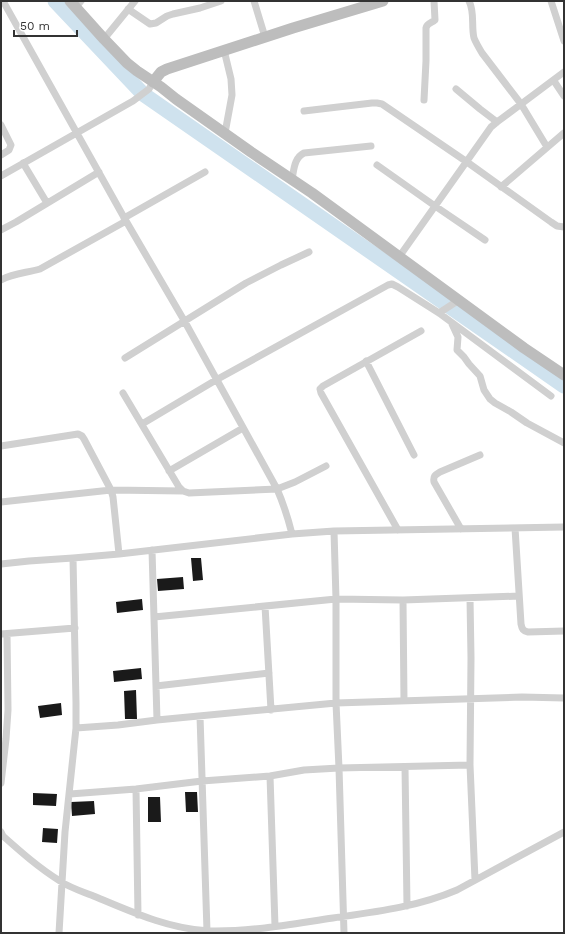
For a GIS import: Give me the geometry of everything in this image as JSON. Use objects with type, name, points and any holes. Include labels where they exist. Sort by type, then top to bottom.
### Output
[{"type":"street","points":[[3,1],[76,133],[185,322],[277,489],[288,515],[292,534]]},
{"type":"street","points":[[104,39],[135,1]]},
{"type":"street","points":[[128,9],[150,24],[153,24],[167,16],[208,6],[221,1]]},
{"type":"street","points":[[254,1],[265,37]]},
{"type":"street","points":[[1,176],[133,101],[142,95],[158,75],[164,70],[293,28],[383,1]]},
{"type":"street","points":[[424,100],[426,28],[428,24],[435,20],[434,1]]},
{"type":"street","points":[[469,1],[472,7],[474,36],[477,44],[522,104],[547,147]]},
{"type":"street","points":[[551,1],[564,41]]},
{"type":"street","points":[[76,3],[104,39],[151,85],[176,99],[292,179],[399,257],[456,302],[564,375]]},
{"type":"street","points":[[224,50],[231,79],[232,95],[225,133]]},
{"type":"street","points":[[399,257],[487,132],[497,122],[554,81],[564,72]]},
{"type":"street","points":[[554,81],[564,96]]},
{"type":"street","points":[[456,89],[497,122]]},
{"type":"street","points":[[304,111],[372,103],[382,104],[551,222],[557,226],[564,227]]},
{"type":"street","points":[[1,125],[11,145],[11,148],[1,155]]},
{"type":"street","points":[[501,187],[564,133]]},
{"type":"street","points":[[292,179],[297,159],[304,153],[371,146]]},
{"type":"street","points":[[23,163],[47,203]]},
{"type":"street","points":[[377,165],[485,240]]},
{"type":"street","points":[[1,230],[99,172]]},
{"type":"street","points":[[1,280],[15,274],[32,272],[40,269],[205,172]]},
{"type":"street","points":[[125,358],[246,284],[309,252]]},
{"type":"street","points":[[142,424],[216,380],[392,284],[440,312],[451,322],[551,396]]},
{"type":"street","points":[[440,312],[456,302]]},
{"type":"street","points":[[451,322],[458,337],[457,350],[480,376],[484,390],[490,399],[527,423],[564,443]]},
{"type":"street","points":[[398,530],[320,393],[320,389],[366,361],[421,331]]},
{"type":"street","points":[[366,361],[414,455]]},
{"type":"street","points":[[123,393],[169,471],[183,491]]},
{"type":"street","points":[[169,471],[243,428]]},
{"type":"street","points":[[1,446],[78,434],[84,438],[111,490],[119,554]]},
{"type":"street","points":[[461,529],[433,478],[440,472],[480,455]]},
{"type":"street","points":[[1,502],[111,490],[183,491],[188,493],[277,489],[295,482],[326,466]]},
{"type":"street","points":[[1,564],[119,554],[292,534],[334,531],[564,527]]},
{"type":"street","points":[[515,528],[522,628],[528,632],[564,631]]},
{"type":"street","points":[[334,531],[336,599],[336,703],[344,933]]},
{"type":"street","points":[[152,550],[158,720]]},
{"type":"street","points":[[59,933],[76,728],[73,558]]},
{"type":"street","points":[[154,617],[336,599],[403,600],[519,596]]},
{"type":"street","points":[[470,598],[470,765],[475,880]]},
{"type":"street","points":[[403,600],[404,701]]},
{"type":"street","points":[[265,606],[271,710]]},
{"type":"street","points":[[1,784],[8,710],[4,634],[75,628]]},
{"type":"street","points":[[156,686],[269,673]]},
{"type":"street","points":[[76,728],[336,703],[471,698],[564,698]]},
{"type":"street","points":[[200,716],[207,931]]},
{"type":"street","points":[[70,794],[270,776],[304,770],[470,765]]},
{"type":"street","points":[[405,766],[407,906]]},
{"type":"street","points":[[270,776],[275,926]]},
{"type":"street","points":[[136,789],[138,914]]},
{"type":"street","points":[[1,832],[3,836],[29,859],[62,883],[138,914],[174,926],[207,931],[235,931],[407,906],[442,896],[457,890],[564,832]]},
{"type":"building","points":[[191,558],[201,558],[203,580],[193,581]]},
{"type":"building","points":[[183,577],[184,589],[158,591],[157,579]]},
{"type":"building","points":[[142,599],[143,610],[117,613],[116,602]]},
{"type":"building","points":[[141,668],[142,679],[114,682],[113,671]]},
{"type":"building","points":[[136,690],[137,719],[125,719],[124,691]]},
{"type":"building","points":[[61,703],[62,715],[40,718],[38,706]]},
{"type":"building","points":[[185,792],[197,792],[198,812],[186,812]]},
{"type":"building","points":[[33,793],[57,794],[56,806],[33,805]]},
{"type":"building","points":[[148,797],[160,797],[161,822],[148,822]]},
{"type":"building","points":[[94,801],[95,814],[72,816],[71,802]]},
{"type":"building","points":[[43,828],[58,829],[57,843],[42,842]]},
{"type":"waterway","points":[[55,1],[143,94],[564,386]]}]
